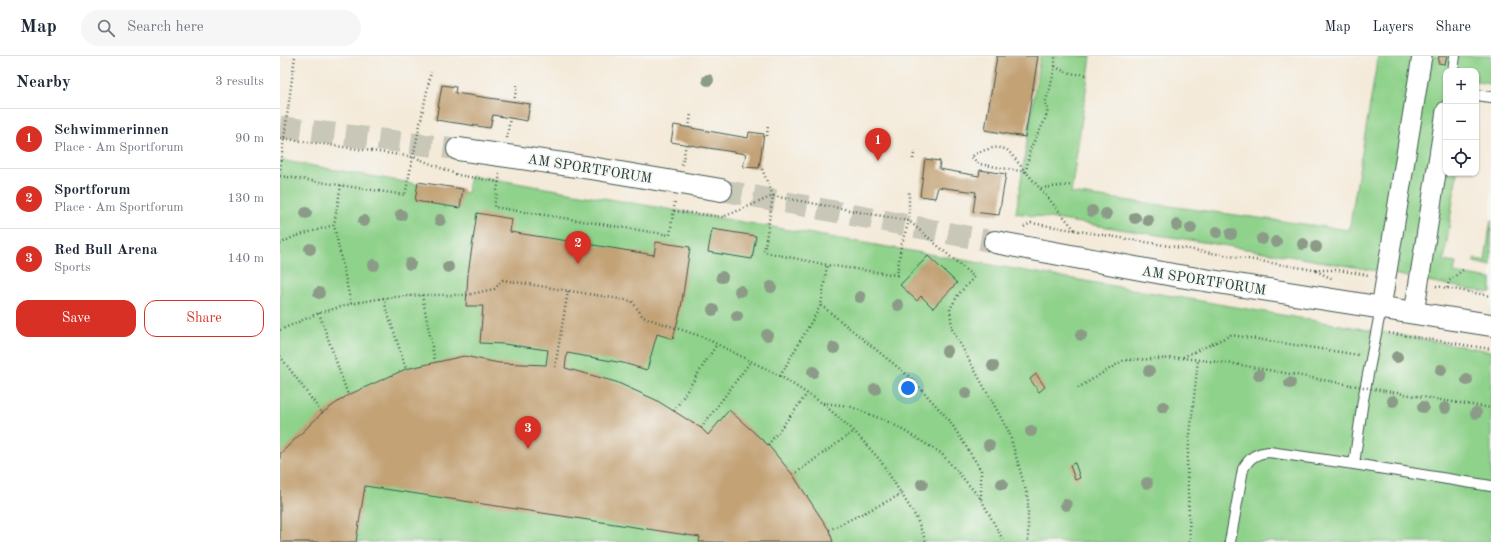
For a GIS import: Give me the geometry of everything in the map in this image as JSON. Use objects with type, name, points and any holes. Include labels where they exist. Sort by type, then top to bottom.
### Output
[{"type":"main road","name":"AM SPORTFORUM","points":[[458,149],[591,168],[721,190]]},
{"type":"main road","name":"AM SPORTFORUM","points":[[994,242],[1173,275],[1491,325]]},
{"type":"street","points":[[1381,308],[1422,56]]},
{"type":"street","points":[[1414,313],[1443,130]]},
{"type":"lane","points":[[1453,68],[1455,56]]},
{"type":"lane","points":[[1479,95],[1491,97]]},
{"type":"lane","points":[[1354,464],[1363,400],[1381,308]]},
{"type":"lane","points":[[1230,542],[1243,470],[1247,462],[1254,456],[1261,453],[1269,452],[1354,464],[1491,486]]},
{"type":"path","points":[[280,169],[295,56]]},
{"type":"path","points":[[1026,172],[1030,149],[1044,122],[1048,110],[1045,102],[1050,89],[1055,66],[1055,56]]},
{"type":"path","points":[[1055,66],[1061,71],[1069,74],[1089,75]]},
{"type":"path","points":[[280,176],[405,195],[431,72]]},
{"type":"path","points":[[514,102],[516,85]]},
{"type":"path","points":[[689,128],[691,113]]},
{"type":"path","points":[[767,136],[768,125]]},
{"type":"path","points":[[280,138],[414,157],[458,176],[499,182],[494,207],[670,235],[673,216]]},
{"type":"path","points":[[913,159],[915,148]]},
{"type":"path","points":[[1026,172],[979,164],[971,157],[980,151],[995,148],[1007,150],[1040,188],[1076,230],[1314,270]]},
{"type":"path","points":[[762,169],[774,196],[764,252],[827,265],[897,275],[902,246],[909,221],[909,191]]},
{"type":"path","points":[[341,185],[334,225],[351,304]]},
{"type":"path","points":[[1040,188],[1072,185]]},
{"type":"path","points":[[674,211],[722,217],[774,196],[909,221],[974,277],[958,295],[950,309],[952,329],[1009,432],[1028,498],[1028,542]]},
{"type":"path","points":[[280,244],[293,236],[334,225]]},
{"type":"path","points":[[780,376],[822,304],[827,265]]},
{"type":"path","points":[[1447,288],[1449,282],[1464,269]]},
{"type":"path","points":[[280,330],[319,313],[351,304],[383,298],[422,295],[467,295],[494,289],[503,280],[632,301],[643,317],[703,337],[780,376],[822,403],[854,431],[880,460],[916,517],[926,542]]},
{"type":"path","points":[[555,367],[568,291]]},
{"type":"path","points":[[422,295],[435,362]]},
{"type":"path","points":[[383,298],[406,370]]},
{"type":"path","points":[[822,304],[911,378],[949,420],[981,470],[981,499]]},
{"type":"path","points":[[319,313],[348,395]]},
{"type":"path","points":[[1377,331],[1491,349]]},
{"type":"path","points":[[1182,358],[1231,335],[1372,357]]},
{"type":"path","points":[[674,411],[717,344]]},
{"type":"path","points":[[280,356],[322,413]]},
{"type":"path","points":[[1078,388],[1124,360],[1182,358],[1235,364],[1491,408]]},
{"type":"path","points":[[1190,542],[1187,464],[1198,359]]},
{"type":"path","points":[[701,428],[751,361]]},
{"type":"path","points":[[768,445],[807,394]]},
{"type":"path","points":[[822,403],[849,406],[891,423],[941,453],[981,499],[1004,542]]},
{"type":"path","points":[[793,475],[854,431]]},
{"type":"path","points":[[829,530],[902,494]]},
{"type":"green space","points":[[1040,56],[1091,56],[1071,193],[1349,230],[1378,56],[1491,56],[1491,84],[1479,82],[1479,68],[1443,68],[1443,176],[1457,176],[1444,261],[1456,263],[1454,273],[1491,279],[1491,293],[1317,261],[1016,213]]},
{"type":"green space","points":[[280,160],[467,193],[470,175],[1491,351],[1491,542],[280,542]]},
{"type":"green space","points":[[1491,220],[1491,266],[1474,262],[1474,259],[1485,261]]},
{"type":"building","points":[[997,56],[1038,56],[1025,137],[985,130]]},
{"type":"building","points":[[1439,56],[1447,56],[1445,64],[1438,63]]},
{"type":"building","points":[[442,85],[456,87],[455,93],[530,104],[527,121],[493,115],[490,128],[436,120]]},
{"type":"building","points":[[674,125],[748,138],[749,132],[764,134],[759,168],[743,167],[746,154],[671,142]]},
{"type":"building","points":[[925,159],[940,161],[939,169],[979,176],[980,170],[1006,174],[999,215],[973,212],[976,192],[938,187],[935,198],[920,196]]},
{"type":"building","points":[[418,182],[463,189],[460,208],[415,201]]},
{"type":"building","points":[[477,213],[512,219],[510,232],[654,255],[656,242],[690,247],[681,308],[673,339],[657,334],[647,370],[623,363],[567,353],[565,368],[616,382],[656,400],[701,428],[708,435],[729,410],[768,445],[793,475],[829,530],[833,542],[699,542],[700,537],[365,486],[356,542],[280,542],[280,454],[322,413],[348,395],[406,369],[464,356],[499,363],[546,365],[548,350],[504,344],[480,343],[483,306],[466,306],[468,274]]},
{"type":"building","points":[[712,229],[756,236],[752,259],[708,252]]},
{"type":"building","points":[[928,256],[957,283],[933,308],[921,296],[917,301],[900,285]]},
{"type":"building","points":[[1036,374],[1045,387],[1039,392],[1030,379]]},
{"type":"building","points":[[1075,463],[1080,478],[1075,480],[1070,465]]},
{"type":"tunnel","points":[[280,127],[458,149]]},
{"type":"tunnel","points":[[721,190],[995,242]]},
{"type":"place","name":"Schwimmerinnen","points":[[878,161]]},
{"type":"place","name":"Sportforum","points":[[578,264]]},
{"type":"place","name":"Red Bull Arena","points":[[528,449]]}]
